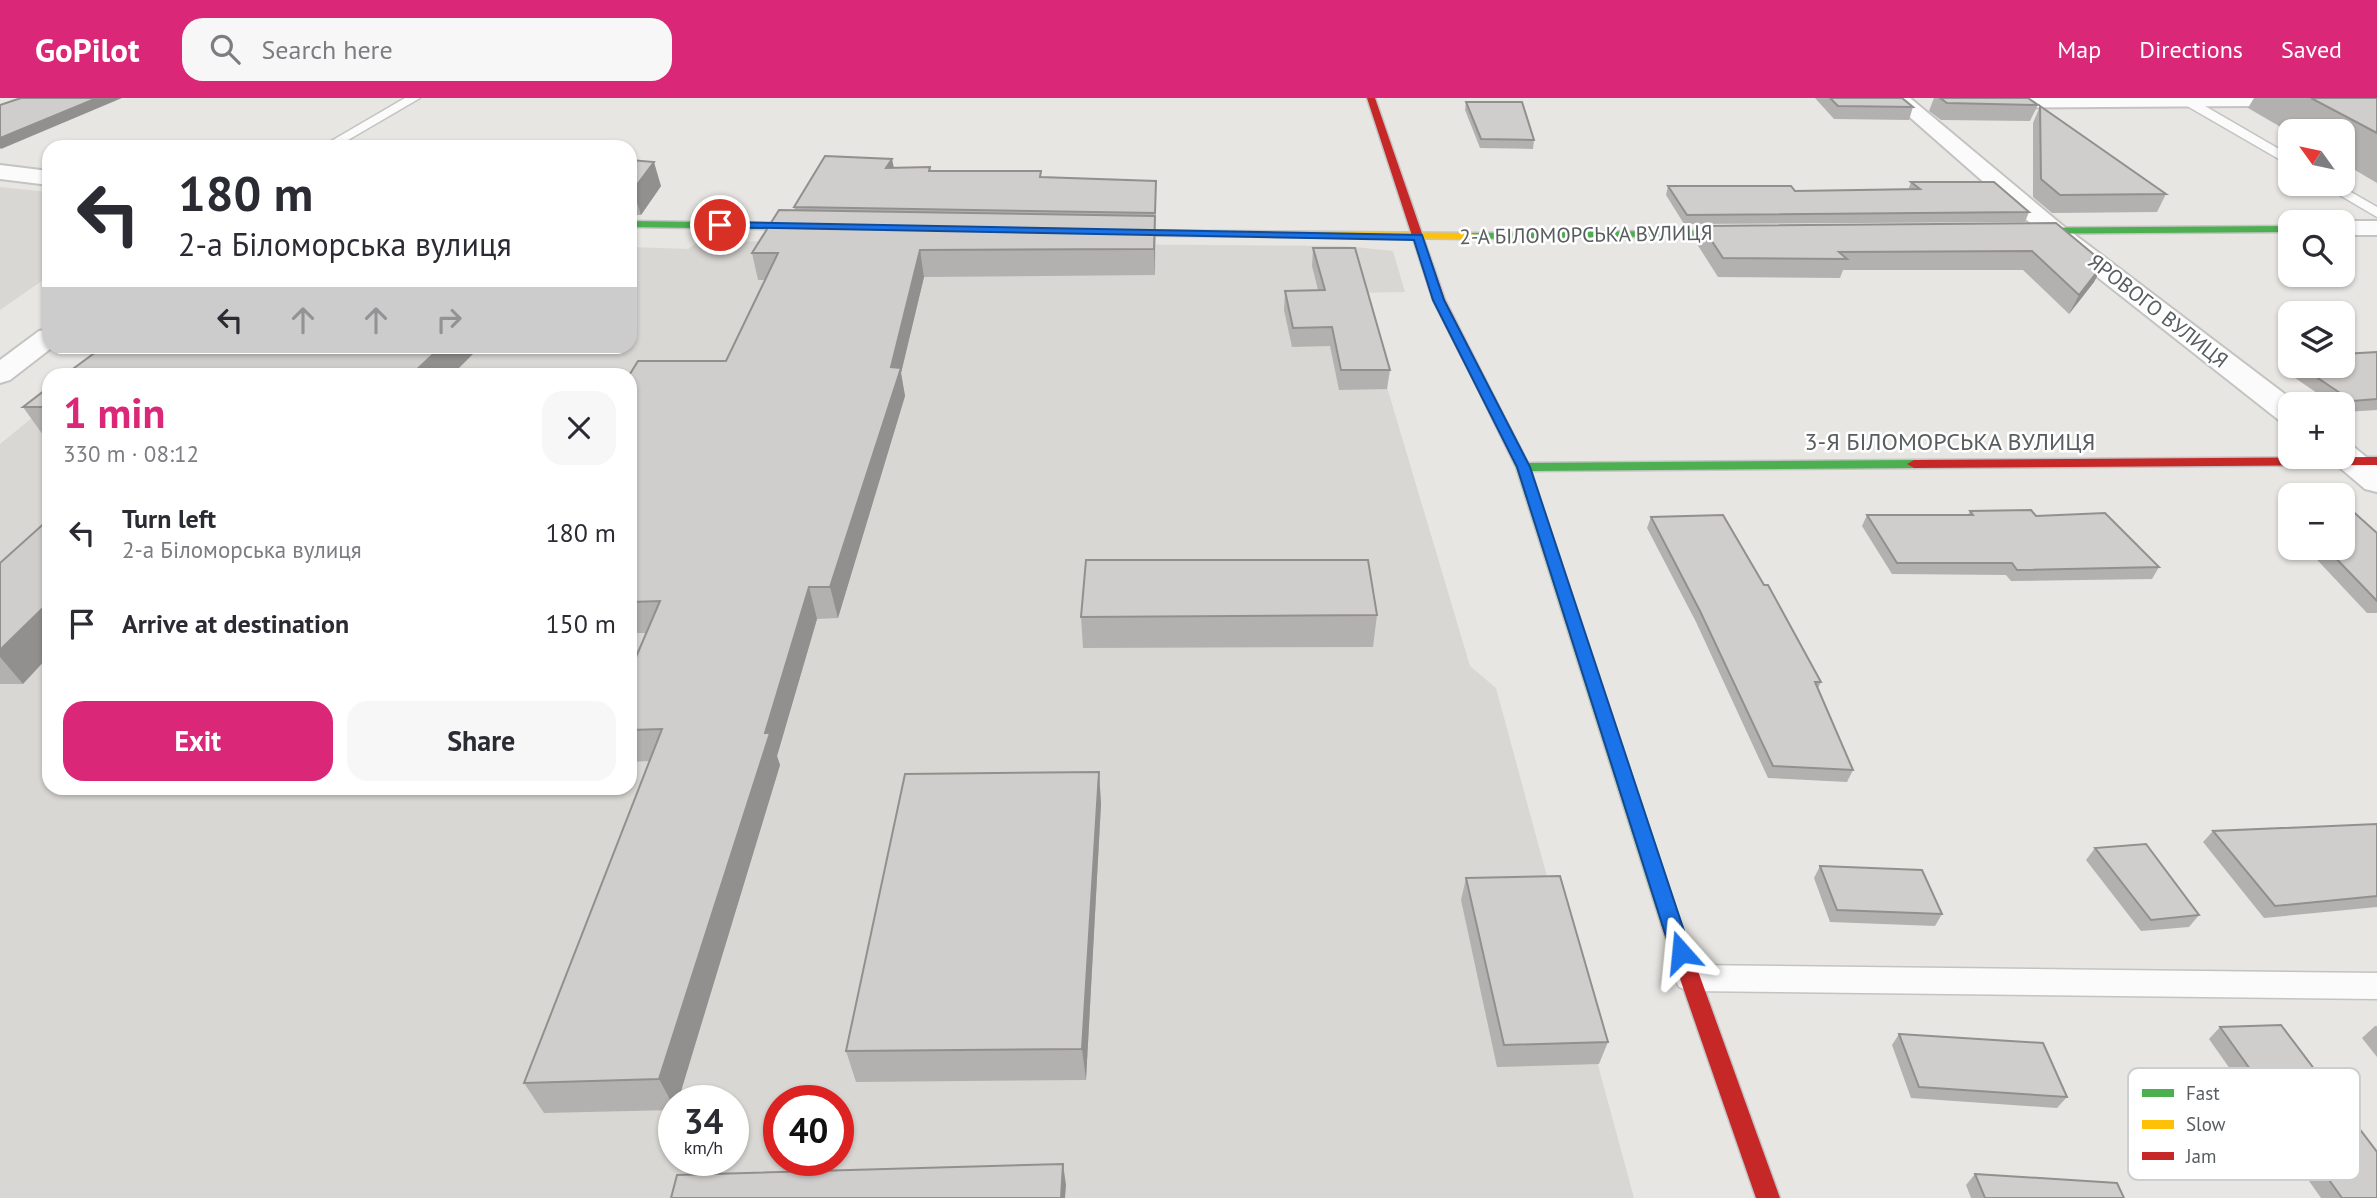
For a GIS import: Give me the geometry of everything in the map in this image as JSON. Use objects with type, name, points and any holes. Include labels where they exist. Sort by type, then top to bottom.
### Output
[{"type":"street","points":[[1371,98],[1439,300],[1524,467],[1689,978],[1768,1198]]},
{"type":"street","points":[[1957,102],[2340,99],[2371,105]]},
{"type":"street","points":[[1900,100],[1930,102]]},
{"type":"street","name":"ЯРОВОГО ВУЛИЦЯ","points":[[1900,100],[2053,230],[2278,404]]},
{"type":"street","points":[[0,172],[42,177]]},
{"type":"street","points":[[637,224],[832,227]]},
{"type":"street","points":[[2355,228],[2377,228]]},
{"type":"street","points":[[1998,231],[2278,229]]},
{"type":"street","name":"2-А БІЛОМОРСЬКА ВУЛИЦЯ","points":[[1083,231],[1418,237],[1763,233]]},
{"type":"street","points":[[0,373],[42,342]]},
{"type":"street","name":"3-Я БІЛОМОРСЬКА ВУЛИЦЯ","points":[[1524,467],[2363,465]]},
{"type":"lane","points":[[339,140],[414,98]]},
{"type":"lane","points":[[2186,100],[2278,154]]},
{"type":"lane","points":[[2348,196],[2377,213]]},
{"type":"lane","points":[[1689,978],[2377,986]]},
{"type":"shaded area","points":[[0,187],[42,191],[42,281],[0,310]]},
{"type":"shaded area","points":[[699,241],[1345,246],[1393,251],[1405,292],[1359,293],[1470,666],[1496,688],[1634,1198],[0,1198],[0,444],[42,410],[42,795],[637,795],[637,368],[93,368],[110,354],[637,354],[637,247],[688,249]]},
{"type":"building","points":[[21,98],[97,98],[0,138],[0,105]]},
{"type":"building","points":[[1830,98],[1902,98],[1913,107],[1838,106]]},
{"type":"building","points":[[1940,98],[2028,98],[2038,105],[1947,103]]},
{"type":"building","points":[[2311,98],[2377,98],[2377,133],[2356,122],[2356,119],[2351,119]]},
{"type":"building","points":[[1466,102],[1522,102],[1534,140],[1481,139]]},
{"type":"building","points":[[2040,106],[2166,194],[2060,195],[2041,179]]},
{"type":"building","points":[[825,156],[892,159],[886,168],[930,167],[929,171],[1041,171],[1040,177],[1156,181],[1155,213],[794,207]]},
{"type":"building","points":[[637,161],[654,162],[637,185]]},
{"type":"building","points":[[1911,182],[1994,182],[2029,212],[1687,215],[1668,186],[1791,186],[1795,191],[1920,189]]},
{"type":"building","points":[[779,210],[1155,216],[1154,249],[920,250],[891,367],[901,368],[830,587],[809,587],[765,733],[770,733],[659,1079],[524,1083],[662,729],[637,730],[637,655],[660,601],[637,602],[637,368],[634,368],[638,361],[726,361],[778,253],[752,253]]},
{"type":"building","points":[[2056,223],[2104,263],[2079,295],[2032,251],[1839,252],[1847,259],[1723,258],[1702,226]]},
{"type":"building","points":[[1313,248],[1355,248],[1390,370],[1341,370],[1332,327],[1293,328],[1285,291],[1325,290]]},
{"type":"building","points":[[2377,352],[2377,399],[2355,401],[2355,392],[2339,392],[2318,378],[2355,378],[2355,353]]},
{"type":"building","points":[[93,354],[433,354],[418,368],[74,368]]},
{"type":"building","points":[[42,392],[42,407],[23,407]]},
{"type":"building","points":[[2031,510],[2036,516],[2105,513],[2159,567],[2017,570],[2012,563],[1897,563],[1867,515],[1973,515],[1970,511]]},
{"type":"building","points":[[2355,513],[2377,533],[2377,601],[2338,560],[2355,560]]},
{"type":"building","points":[[1723,515],[1764,585],[1768,585],[1821,682],[1815,682],[1853,770],[1773,766],[1700,611],[1651,517]]},
{"type":"building","points":[[42,525],[42,609],[0,650],[0,563]]},
{"type":"building","points":[[1086,560],[1368,560],[1377,615],[1081,617]]},
{"type":"building","points":[[1099,772],[1082,1049],[846,1051],[905,774]]},
{"type":"building","points":[[2377,824],[2377,896],[2275,906],[2213,831]]},
{"type":"building","points":[[2146,844],[2199,915],[2151,920],[2095,848]]},
{"type":"building","points":[[1820,866],[1922,870],[1942,914],[1837,910]]},
{"type":"building","points":[[1560,876],[1608,1042],[1504,1045],[1466,878]]},
{"type":"building","points":[[2281,1025],[2314,1068],[2249,1068],[2220,1027]]},
{"type":"building","points":[[1899,1034],[2043,1043],[2067,1097],[1919,1087]]},
{"type":"building","points":[[2360,1130],[2377,1152],[2377,1198],[2342,1198],[2329,1180],[2360,1180]]},
{"type":"building","points":[[1063,1164],[1061,1198],[671,1198],[677,1176],[749,1176],[749,1173],[763,1173],[763,1176],[854,1176],[854,1170]]},
{"type":"building","points":[[1975,1174],[2117,1183],[2124,1198],[1985,1198]]},
{"type":"traffic: fast","points":[[637,224],[820,227]]},
{"type":"traffic: fast","points":[[2011,231],[2278,229]]},
{"type":"traffic: fast","points":[[1471,236],[1751,233]]},
{"type":"traffic: fast","points":[[1483,387],[1523,467],[1671,924]]},
{"type":"traffic: fast","points":[[1523,467],[1914,464]]},
{"type":"traffic: slow","points":[[1101,232],[1471,236]]},
{"type":"traffic: jam","points":[[1371,98],[1439,300],[1483,387]]},
{"type":"traffic: jam","points":[[1914,464],[2377,461]]},
{"type":"traffic: jam","points":[[1671,924],[1768,1198]]},
{"type":"route","points":[[720,225],[1418,237],[1439,300],[1524,467],[1681,952]]}]
